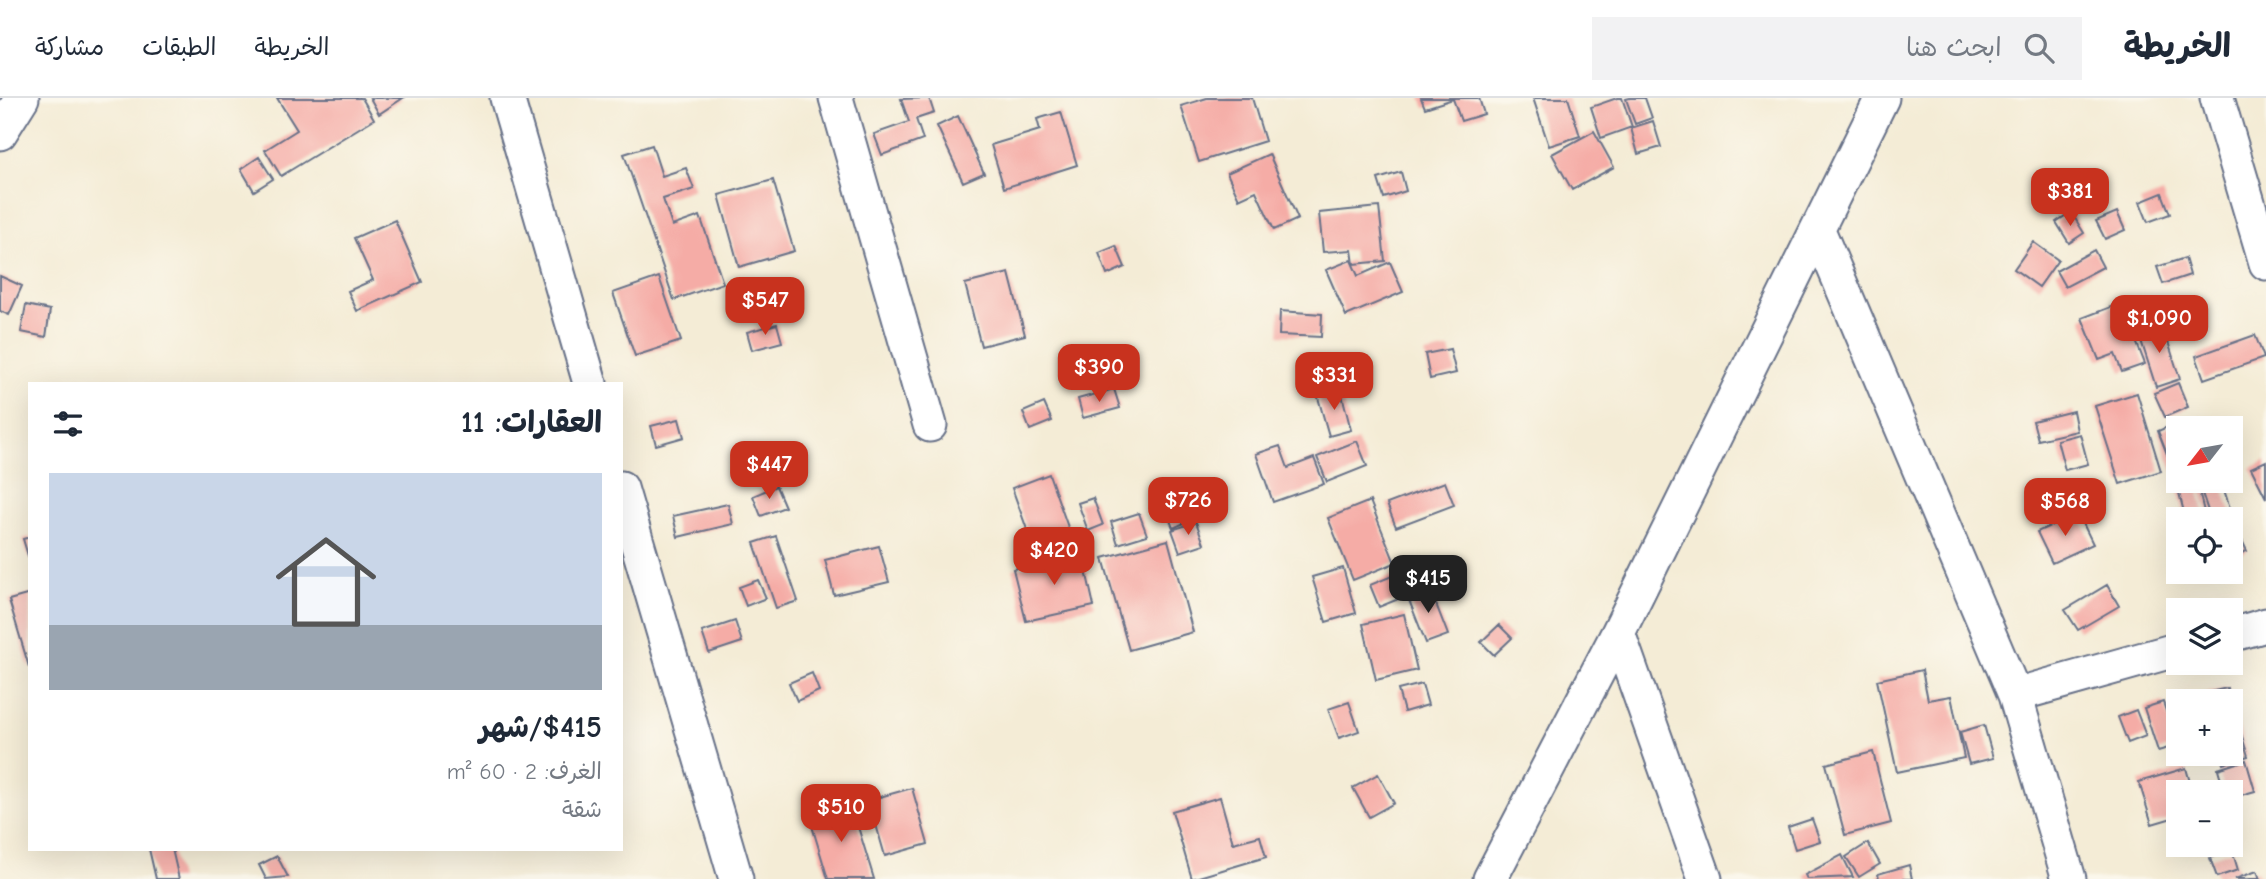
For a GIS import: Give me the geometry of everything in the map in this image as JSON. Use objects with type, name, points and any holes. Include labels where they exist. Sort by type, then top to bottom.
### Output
[{"type":"street","points":[[0,134],[22,98]]},
{"type":"street","points":[[507,98],[590,382]]},
{"type":"street","points":[[836,98],[930,425]]},
{"type":"street","points":[[1490,879],[1618,633],[1882,98]]},
{"type":"street","points":[[2217,98],[2266,263]]},
{"type":"street","points":[[1818,230],[2015,695],[2069,879]]},
{"type":"street","points":[[623,495],[736,879]]},
{"type":"street","points":[[2243,632],[2266,625]]},
{"type":"street","points":[[1618,633],[1705,879]]},
{"type":"street","points":[[2015,695],[2166,653]]},
{"type":"building","points":[[277,98],[362,98],[374,119],[281,176],[265,150],[297,130]]},
{"type":"building","points":[[370,98],[403,98],[379,114]]},
{"type":"building","points":[[929,98],[934,113],[916,119],[923,140],[882,155],[874,134],[909,122],[901,99]]},
{"type":"building","points":[[1207,98],[1252,98],[1265,141],[1199,162],[1181,106]]},
{"type":"building","points":[[1421,98],[1479,98],[1484,114],[1461,121],[1453,99],[1425,108]]},
{"type":"building","points":[[1533,98],[1568,98],[1580,136],[1549,146]]},
{"type":"building","points":[[1622,98],[1632,127],[1601,138],[1591,107]]},
{"type":"building","points":[[1645,98],[1652,118],[1635,124],[1626,99]]},
{"type":"building","points":[[1061,112],[1077,165],[1004,188],[991,145],[1040,130],[1037,119]]},
{"type":"building","points":[[958,116],[984,173],[963,182],[937,126]]},
{"type":"building","points":[[1653,121],[1661,147],[1638,154],[1631,128]]},
{"type":"building","points":[[1594,131],[1614,167],[1572,190],[1552,154]]},
{"type":"building","points":[[652,145],[662,176],[686,168],[694,189],[663,199],[672,226],[700,216],[723,283],[674,300],[624,154]]},
{"type":"building","points":[[1269,154],[1298,219],[1274,230],[1256,191],[1239,199],[1227,173]]},
{"type":"building","points":[[259,157],[273,179],[254,191],[241,169]]},
{"type":"building","points":[[1401,172],[1406,191],[1384,198],[1378,179]]},
{"type":"building","points":[[773,180],[794,251],[739,267],[719,195]]},
{"type":"building","points":[[2162,193],[2170,214],[2148,222],[2140,202]]},
{"type":"building","points":[[1379,207],[1385,261],[1354,264],[1352,250],[1323,252],[1319,213]]},
{"type":"building","points":[[2071,212],[2084,233],[2069,243],[2056,222]]},
{"type":"building","points":[[2117,212],[2125,230],[2105,239],[2096,221]]},
{"type":"building","points":[[395,220],[422,282],[357,311],[348,291],[373,280],[354,238]]},
{"type":"building","points":[[2033,242],[2058,260],[2039,287],[2014,269]]},
{"type":"building","points":[[1116,246],[1125,267],[1107,275],[1099,253]]},
{"type":"building","points":[[2094,250],[2103,267],[2065,287],[2056,271]]},
{"type":"building","points":[[2185,258],[2190,275],[2163,284],[2157,267]]},
{"type":"building","points":[[1351,260],[1358,276],[1390,262],[1403,292],[1346,316],[1326,270]]},
{"type":"building","points":[[1009,273],[1025,335],[981,346],[965,284]]},
{"type":"building","points":[[0,276],[22,286],[9,315],[0,311]]},
{"type":"building","points":[[659,277],[681,341],[635,356],[613,293]]},
{"type":"building","points":[[2121,303],[2145,364],[2122,372],[2115,354],[2099,360],[2082,318]]},
{"type":"building","points":[[26,305],[50,310],[46,337],[21,332]]},
{"type":"building","points":[[1280,311],[1322,314],[1321,337],[1279,335]]},
{"type":"building","points":[[2162,323],[2180,379],[2156,387],[2138,331]]},
{"type":"building","points":[[777,324],[782,342],[752,350],[747,332]]},
{"type":"building","points":[[2255,335],[2264,358],[2204,379],[2196,356]]},
{"type":"building","points":[[1450,349],[1456,373],[1430,379],[1425,354]]},
{"type":"building","points":[[2178,383],[2188,407],[2165,417],[2154,393]]},
{"type":"building","points":[[1340,387],[1351,430],[1329,436],[1317,394]]},
{"type":"building","points":[[1114,389],[1120,408],[1083,418],[1078,399]]},
{"type":"building","points":[[2137,393],[2161,471],[2120,484],[2095,406]]},
{"type":"building","points":[[1044,403],[1052,421],[1030,430],[1023,412]]},
{"type":"building","points":[[2073,411],[2077,431],[2038,440],[2033,421]]},
{"type":"building","points":[[679,419],[684,437],[656,445],[651,426]]},
{"type":"building","points":[[2166,428],[2166,452],[2158,431]]},
{"type":"building","points":[[2080,434],[2088,464],[2065,470],[2057,440]]},
{"type":"building","points":[[1357,441],[1367,466],[1327,482],[1317,457]]},
{"type":"building","points":[[1280,446],[1288,468],[1314,458],[1324,484],[1273,502],[1256,454]]},
{"type":"building","points":[[2266,461],[2266,498],[2251,468]]},
{"type":"building","points":[[1049,474],[1070,533],[1033,546],[1012,488]]},
{"type":"building","points":[[1445,482],[1454,505],[1396,527],[1387,504]]},
{"type":"building","points":[[776,486],[785,507],[761,516],[753,496]]},
{"type":"building","points":[[2179,494],[2200,494],[2203,507],[2183,507]]},
{"type":"building","points":[[2202,494],[2225,494],[2230,507],[2207,507]]},
{"type":"building","points":[[1187,497],[1196,518],[1173,528],[1165,507]]},
{"type":"building","points":[[1093,498],[1103,525],[1088,531],[1078,503]]},
{"type":"building","points":[[1370,501],[1395,563],[1353,580],[1328,518]]},
{"type":"building","points":[[728,504],[733,524],[678,537],[673,516]]},
{"type":"building","points":[[1139,513],[1147,535],[1118,544],[1111,522]]},
{"type":"building","points":[[2078,513],[2093,544],[2052,563],[2037,532]]},
{"type":"building","points":[[1196,522],[1204,544],[1180,552],[1172,530]]},
{"type":"building","points":[[776,536],[798,601],[776,608],[754,543]]},
{"type":"building","points":[[28,538],[28,556],[23,539]]},
{"type":"building","points":[[1168,540],[1193,632],[1129,650],[1103,558]]},
{"type":"building","points":[[879,546],[889,582],[834,595],[825,560]]},
{"type":"building","points":[[1082,553],[1094,606],[1026,621],[1013,569]]},
{"type":"building","points":[[1343,568],[1356,613],[1326,622],[1312,577]]},
{"type":"building","points":[[1392,576],[1401,598],[1379,607],[1370,585]]},
{"type":"building","points":[[758,580],[766,598],[746,606],[739,587]]},
{"type":"building","points":[[2107,585],[2119,606],[2078,630],[2065,610]]},
{"type":"building","points":[[1429,586],[1448,635],[1426,643],[1407,595]]},
{"type":"building","points":[[28,595],[28,664],[9,600]]},
{"type":"building","points":[[1404,614],[1417,670],[1376,680],[1363,624]]},
{"type":"building","points":[[735,621],[742,642],[709,653],[702,632]]},
{"type":"building","points":[[1499,625],[1512,638],[1494,655],[1481,642]]},
{"type":"building","points":[[1922,670],[1928,700],[1951,696],[1964,758],[1897,772],[1877,680]]},
{"type":"building","points":[[812,673],[819,691],[797,701],[789,683]]},
{"type":"building","points":[[1422,684],[1428,705],[1404,712],[1398,690]]},
{"type":"building","points":[[1349,702],[1359,731],[1339,738],[1328,709]]},
{"type":"building","points":[[2163,702],[2166,711],[2166,749],[2158,751],[2144,708]]},
{"type":"building","points":[[2136,710],[2146,736],[2128,743],[2118,717]]},
{"type":"building","points":[[1984,725],[1993,758],[1969,764],[1960,732]]},
{"type":"building","points":[[2243,740],[2248,756],[2243,758]]},
{"type":"building","points":[[1873,752],[1891,823],[1845,835],[1826,764]]},
{"type":"building","points":[[2246,760],[2255,791],[2243,794],[2243,780],[2221,780],[2218,769],[2243,766],[2243,761]]},
{"type":"building","points":[[2186,768],[2189,780],[2166,780],[2166,820],[2152,824],[2139,782]]},
{"type":"building","points":[[1378,774],[1394,803],[1369,817],[1353,788]]},
{"type":"building","points":[[912,788],[928,844],[885,856],[869,800]]},
{"type":"building","points":[[1220,797],[1233,843],[1260,836],[1266,857],[1192,879],[1172,811]]},
{"type":"building","points":[[851,804],[874,879],[828,879],[809,816]]},
{"type":"building","points":[[1812,819],[1820,841],[1795,849],[1788,827]]},
{"type":"building","points":[[1868,843],[1880,864],[1859,877],[1846,857]]},
{"type":"building","points":[[149,851],[172,851],[179,879],[156,879]]},
{"type":"building","points":[[1842,855],[1853,877],[1807,879],[1805,875]]},
{"type":"building","points":[[277,856],[288,877],[266,879],[259,865]]},
{"type":"building","points":[[2234,857],[2238,870],[2217,877],[2210,858]]},
{"type":"building","points":[[1909,865],[1912,879],[1879,879],[1878,874]]},
{"type":"building","points":[[2257,871],[2260,879],[2235,879]]}]
